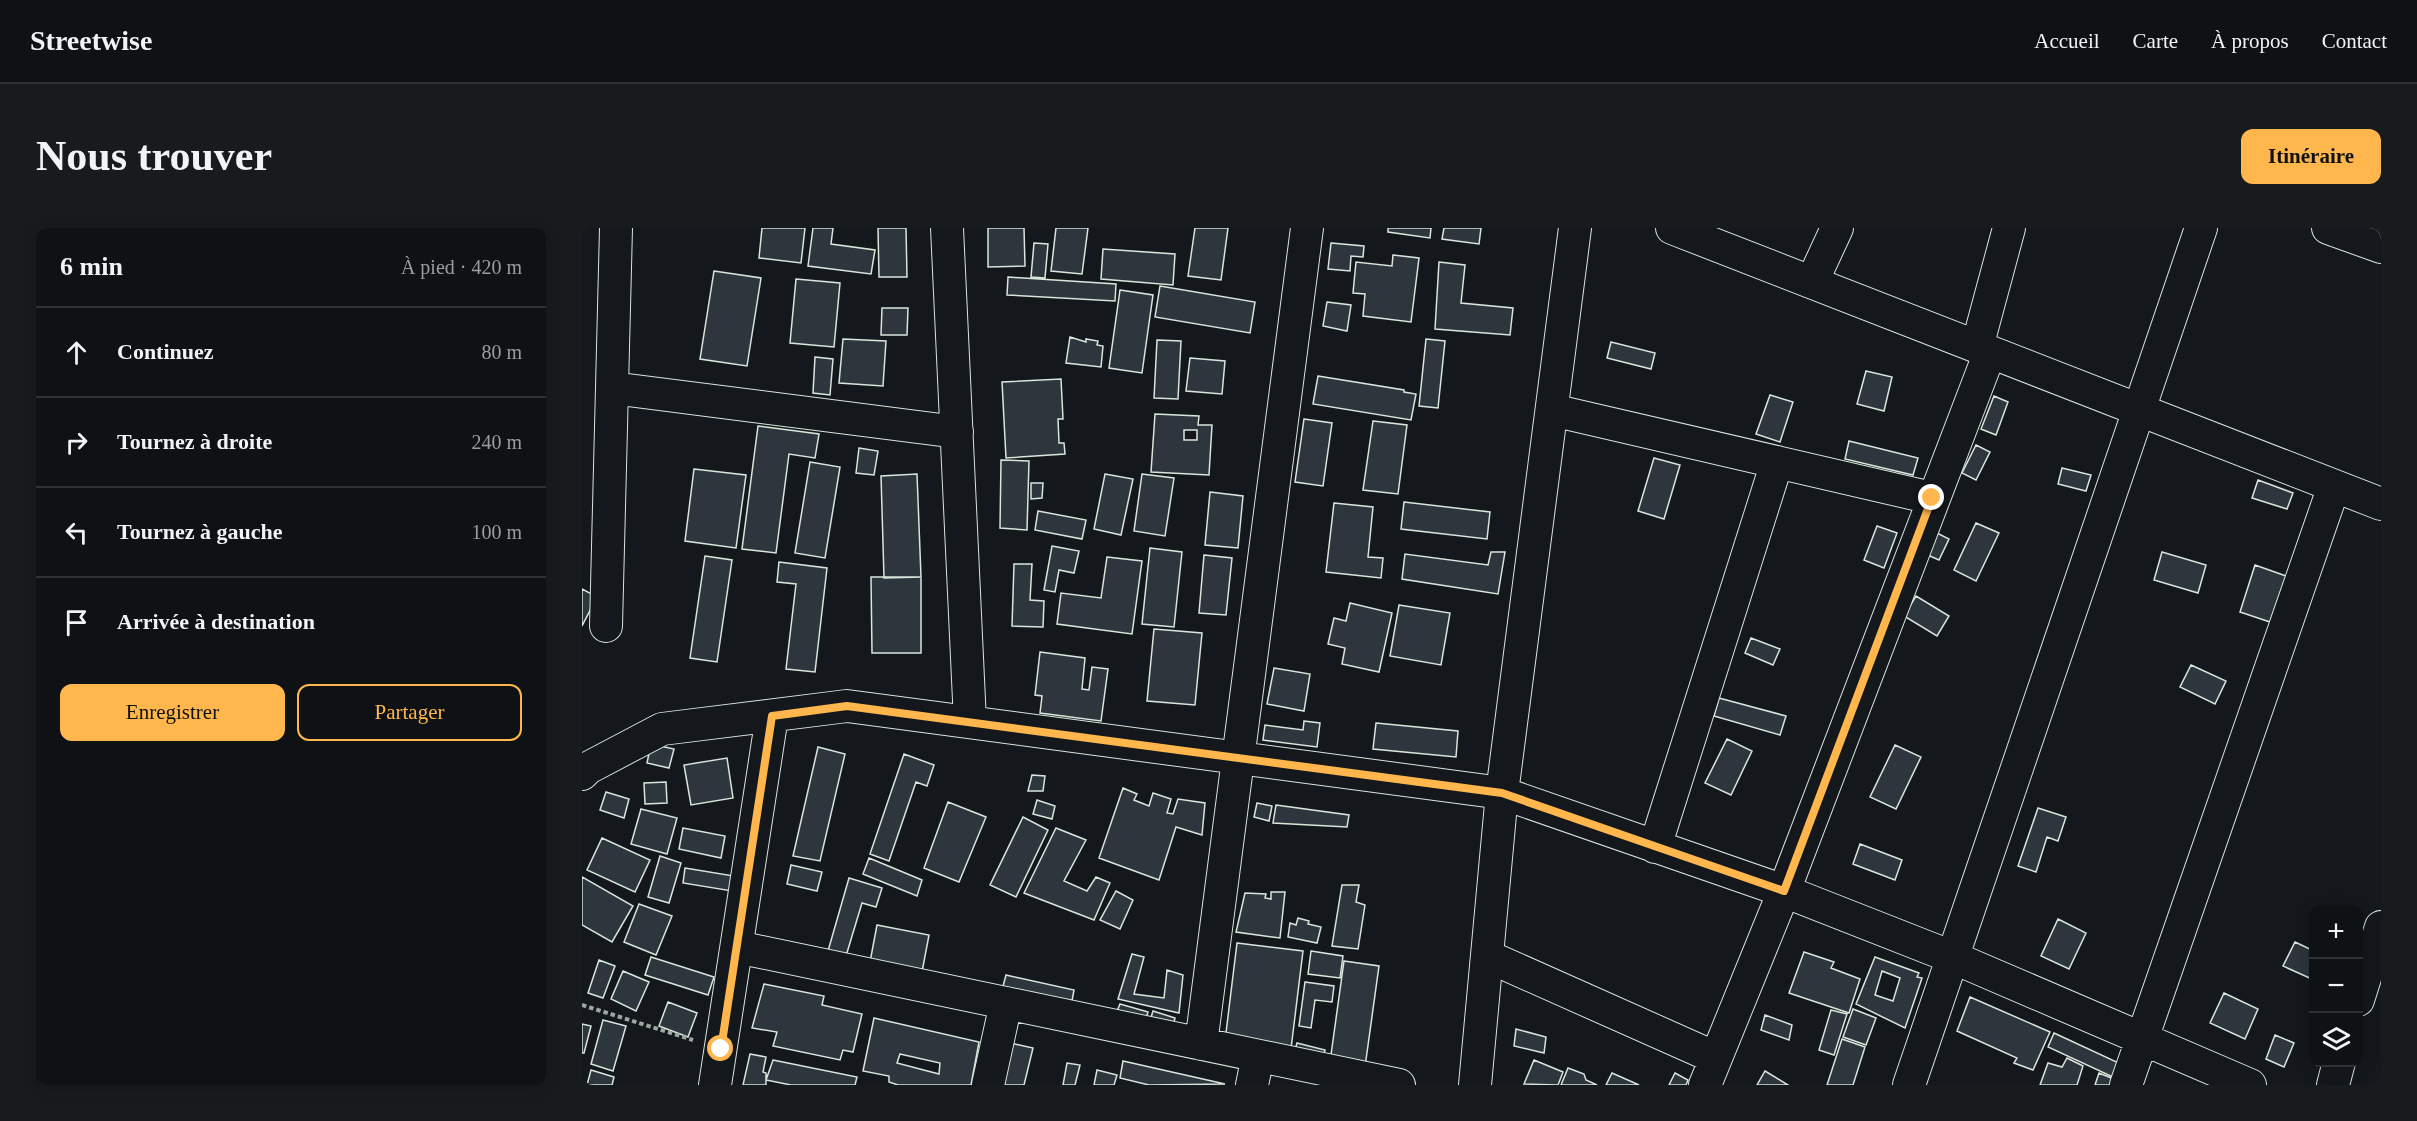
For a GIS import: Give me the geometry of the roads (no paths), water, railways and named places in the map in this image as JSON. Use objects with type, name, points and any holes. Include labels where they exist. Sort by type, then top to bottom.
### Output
[{"type":"street","points":[[606,626],[616,228]]},
{"type":"street","points":[[947,228],[970,722]]},
{"type":"street","points":[[1201,1044],[1307,228]]},
{"type":"street","points":[[1475,1085],[1502,793],[1575,228]]},
{"type":"street","points":[[1672,228],[1705,234],[1812,282],[2381,504]]},
{"type":"street","points":[[1812,282],[1837,228]]},
{"type":"street","points":[[1487,956],[1710,1072],[1784,891],[1932,498],[1983,349],[2009,228]]},
{"type":"street","points":[[1909,1085],[2201,228]]},
{"type":"street","points":[[2328,228],[2373,239]]},
{"type":"street","points":[[612,388],[957,432]]},
{"type":"street","points":[[1552,410],[1932,498]]},
{"type":"street","points":[[1655,847],[1777,462]]},
{"type":"street","points":[[2126,1085],[2334,486]]},
{"type":"street","points":[[582,774],[588,768],[662,729],[847,706],[1502,793],[1784,891],[1952,957],[2250,1085]]},
{"type":"street","points":[[715,1085],[772,716]]},
{"type":"street","points":[[2363,984],[2381,927]]},
{"type":"street","points":[[737,947],[1201,1044],[1255,1070],[1399,1085]]},
{"type":"street","points":[[987,1085],[1006,1003]]},
{"type":"street","points":[[2333,1085],[2338,1067]]}]
